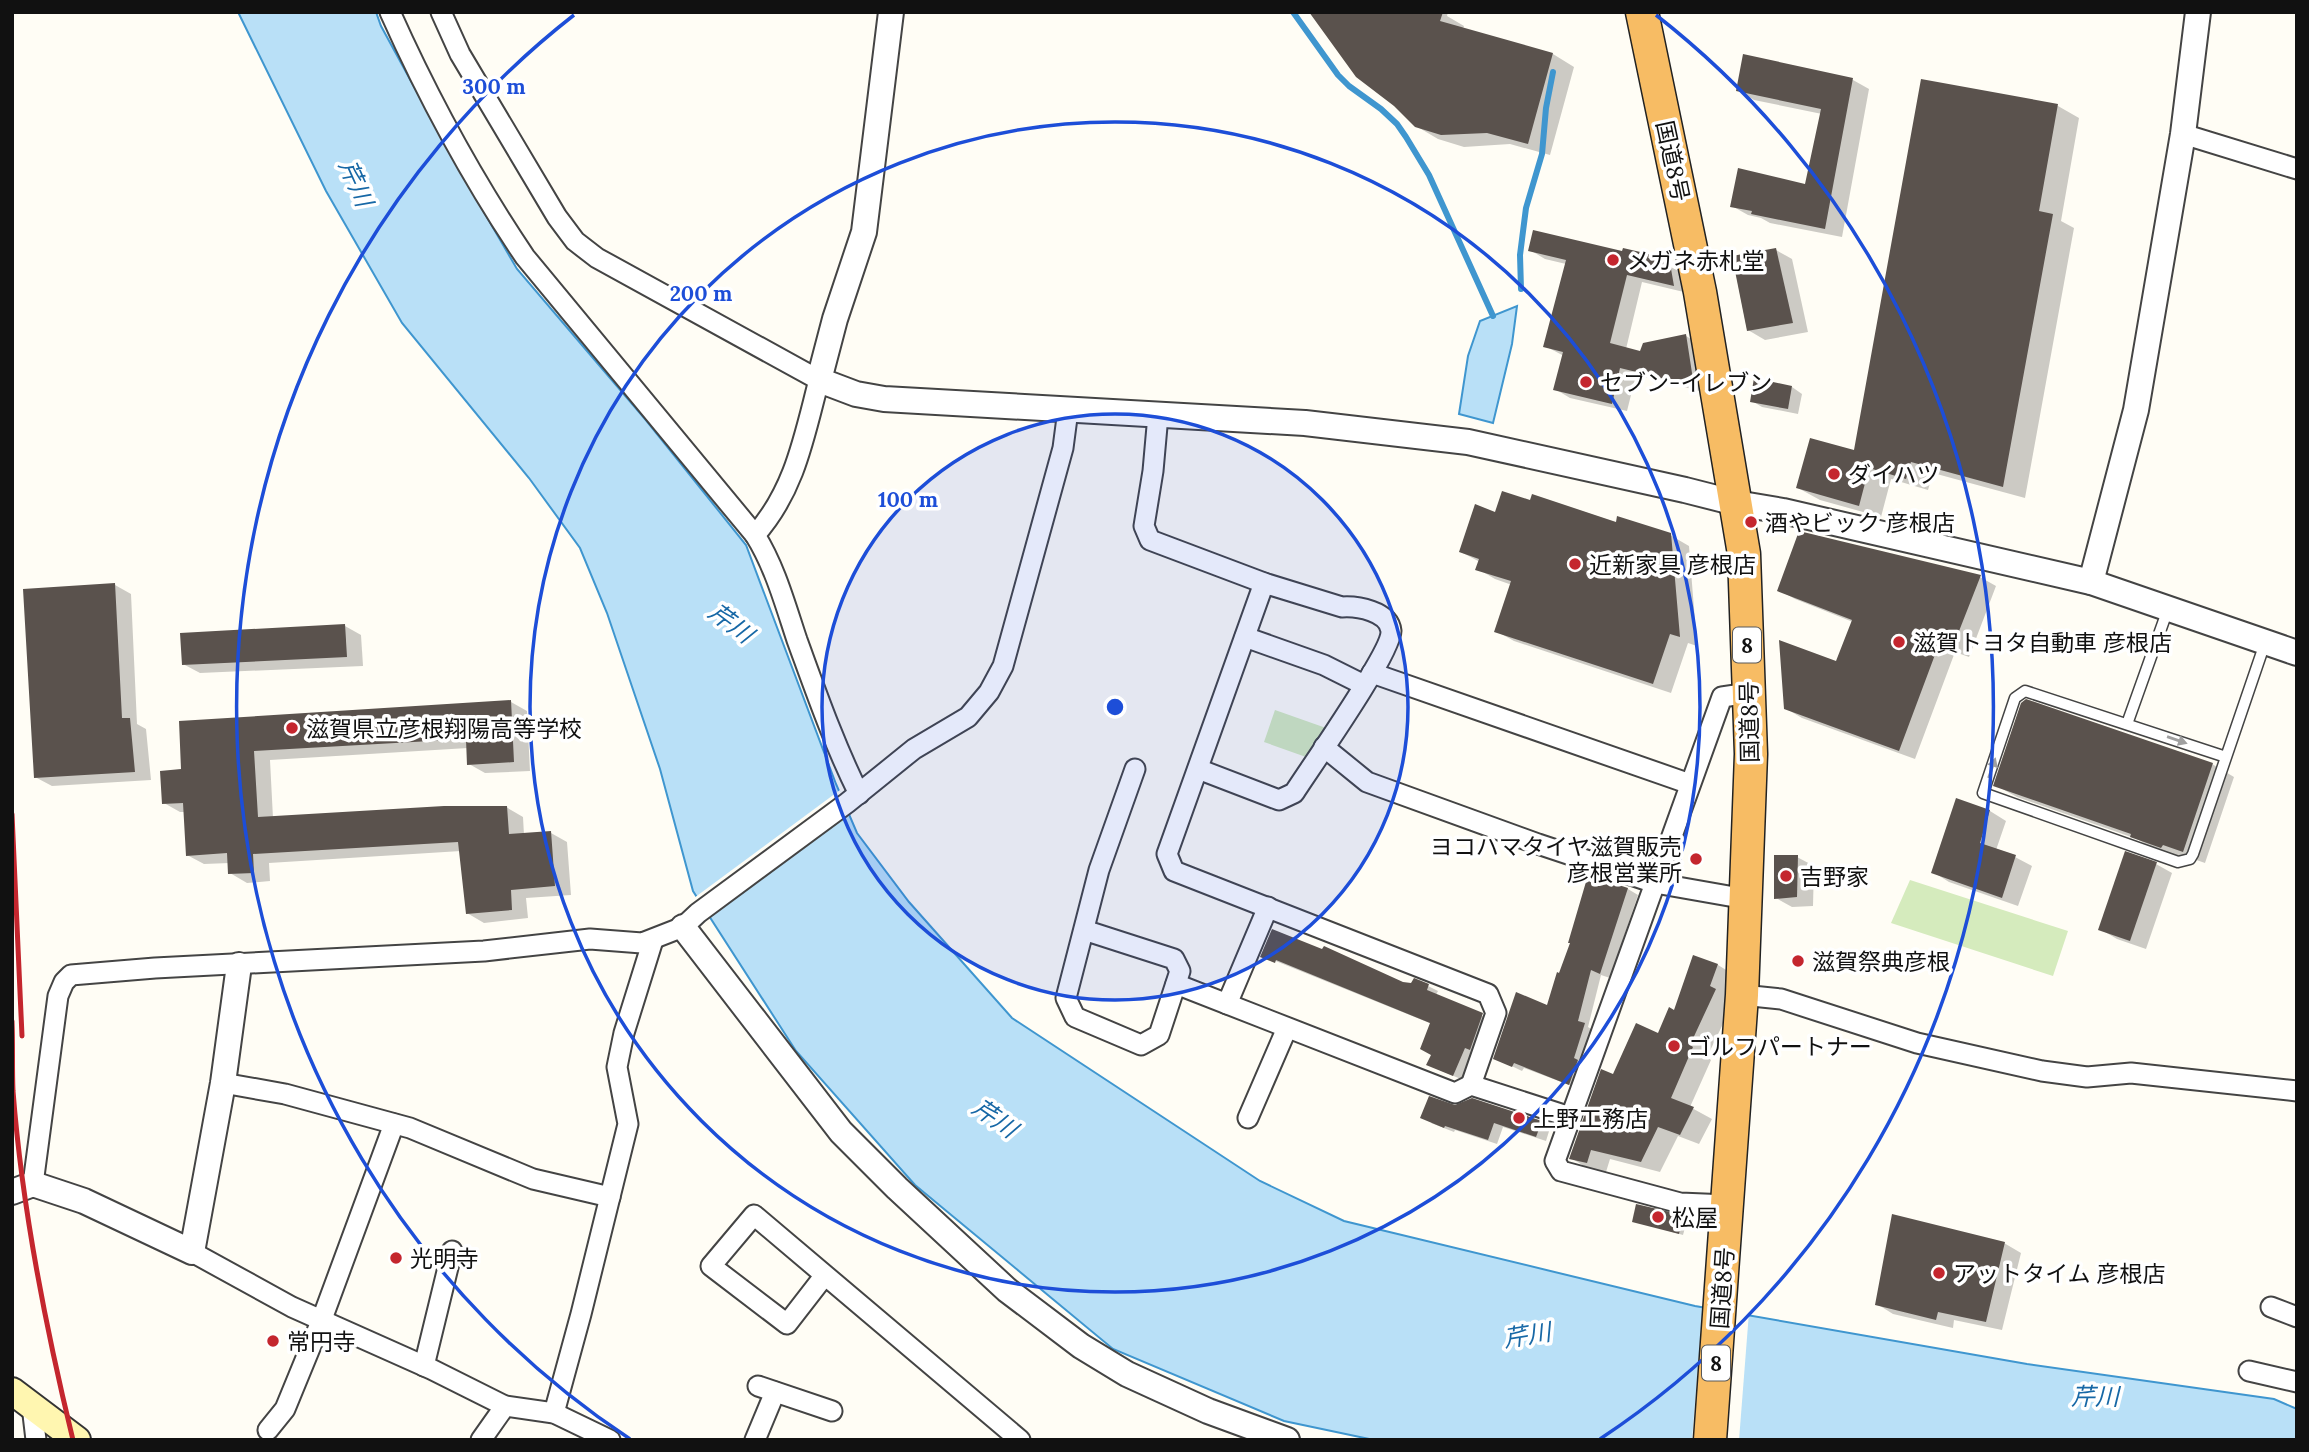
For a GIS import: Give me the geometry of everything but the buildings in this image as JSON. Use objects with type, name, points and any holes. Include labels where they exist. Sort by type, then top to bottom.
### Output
[{"type":"highway","name":"国道8号","points":[[1642,12],[1700,292],[1744,554],[1751,754],[1742,995],[1710,1440]]},
{"type":"main road","points":[[22,1399],[77,1440]]},
{"type":"street","points":[[390,12],[448,128],[495,213],[525,257],[755,535],[774,575],[843,762],[853,799]]},
{"type":"street","points":[[441,12],[460,54],[512,143],[557,217],[575,241],[597,258],[819,380],[856,394],[884,399],[1305,423],[1468,442],[2091,582],[2297,653]]},
{"type":"street","points":[[755,535],[771,517],[795,471],[835,319],[864,232],[891,12]]},
{"type":"street","points":[[2091,582],[2136,410],[2183,134],[2198,12]]},
{"type":"street","points":[[2183,134],[2297,169]]},
{"type":"street","points":[[610,1440],[554,1413],[505,1405],[292,1307],[192,1252],[84,1201],[23,1188],[58,996],[64,982],[71,975],[484,951],[590,939],[642,943],[691,920],[853,799],[914,749],[968,717],[989,692],[1003,666],[1063,448],[1068,410]]},
{"type":"street","points":[[1158,415],[1144,526],[1150,540],[1265,583],[1382,617],[1388,622],[1391,636],[1368,679],[1294,793],[1279,800],[1198,769]]},
{"type":"street","points":[[1176,984],[1455,1094],[1471,1085],[1496,1013],[1488,994],[1174,871],[1167,855],[1265,583]]},
{"type":"street","points":[[1245,637],[1690,785]]},
{"type":"street","points":[[1728,1205],[1681,1203],[1561,1171],[1555,1161],[1722,697],[1749,693]]},
{"type":"street","points":[[1324,747],[1367,782],[1538,844],[1655,883],[1745,898]]},
{"type":"street","points":[[1084,930],[1174,959],[1180,971],[1159,1035],[1141,1045],[1075,1017],[1066,998],[1099,870],[1135,769]]},
{"type":"street","points":[[1227,1004],[1268,907]]},
{"type":"street","points":[[691,920],[841,1132],[1007,1290],[1081,1346],[1127,1374],[1261,1435],[1287,1440]]},
{"type":"street","points":[[554,1413],[628,1124],[617,1067],[624,1033],[653,940]]},
{"type":"street","points":[[192,1252],[223,1083],[239,965]]},
{"type":"street","points":[[1742,995],[1781,999],[1917,1043],[2042,1072],[2087,1077],[2131,1073],[2297,1091]]},
{"type":"street","points":[[1248,1118],[1287,1028]]},
{"type":"street","points":[[223,1083],[285,1094],[410,1128],[533,1179],[610,1198]]},
{"type":"street","points":[[1471,1085],[1570,1117]]},
{"type":"street","points":[[268,1430],[285,1409],[322,1319],[394,1124]]},
{"type":"street","points":[[825,1275],[787,1324],[711,1266],[754,1215],[825,1275],[1020,1440]]},
{"type":"street","points":[[424,1366],[452,1251]]},
{"type":"street","points":[[2271,1307],[2297,1317]]},
{"type":"street","points":[[2249,1371],[2297,1382]]},
{"type":"street","points":[[755,1440],[766,1389],[832,1410]]},
{"type":"street","points":[[22,1399],[36,1440]]},
{"type":"street","points":[[481,1440],[505,1405]]},
{"type":"lane","points":[[2127,724],[2168,608]]},
{"type":"lane","points":[[2226,757],[2025,691],[2015,698],[1983,793],[2178,862],[2190,859],[2193,853],[2226,757],[2265,642]]},
{"type":"lane","points":[[2183,875],[2184,862]]},
{"type":"green space","points":[[1275,710],[1326,728],[1306,757],[1264,742]]},
{"type":"green space","points":[[1910,880],[2068,931],[2053,976],[1891,923]]},
{"type":"water","name":"芹川","points":[[238,12],[376,12],[455,162],[517,269],[645,419],[746,545],[857,833],[909,902],[1012,1018],[1260,1181],[1344,1221],[1695,1306],[2027,1364],[2274,1399],[2297,1409],[2297,1440],[1374,1440],[1284,1421],[1113,1349],[915,1185],[796,1051],[693,891],[660,769],[607,613],[580,548],[529,478],[402,323],[326,191]]},
{"type":"water","points":[[1517,306],[1512,344],[1493,423],[1459,414],[1468,356],[1480,321]]},
{"type":"pier","points":[[840,790],[850,809],[706,917],[694,898]]},
{"type":"pier","points":[[1703,1304],[1749,1312],[1739,1440],[1692,1440]]},
{"type":"waterway","points":[[1293,12],[1338,75],[1381,109],[1406,137],[1429,175],[1493,316]]},
{"type":"waterway","points":[[1521,289],[1520,255],[1526,208],[1542,154],[1546,108],[1553,72]]},
{"type":"railway","points":[[12,814],[22,1036]]},
{"type":"railway","points":[[12,1021],[13,1091],[22,1179],[44,1310],[73,1440]]},
{"type":"place","name":"メガネ赤札堂","points":[[1613,260]]},
{"type":"place","name":"セブン-イレブン","points":[[1586,382]]},
{"type":"place","name":"ダイハツ","points":[[1834,474]]},
{"type":"place","name":"酒やビック 彦根店","points":[[1751,522]]},
{"type":"place","name":"近新家具 彦根店","points":[[1575,564]]},
{"type":"place","name":"滋賀トヨタ自動車 彦根店","points":[[1899,642]]},
{"type":"place","name":"滋賀県立彦根翔陽高等学校","points":[[292,728]]},
{"type":"place","name":"ヨコハマタイヤ滋賀販売 彦根営業所","points":[[1696,859]]},
{"type":"place","name":"吉野家","points":[[1786,876]]},
{"type":"place","name":"滋賀祭典彦根","points":[[1798,961]]},
{"type":"place","name":"ゴルフパートナー","points":[[1674,1046]]},
{"type":"place","name":"上野工務店","points":[[1519,1118]]},
{"type":"place","name":"松屋","points":[[1658,1217]]},
{"type":"place","name":"光明寺","points":[[396,1258]]},
{"type":"place","name":"アットタイム 彦根店","points":[[1939,1273]]},
{"type":"place","name":"常円寺","points":[[273,1341]]}]
